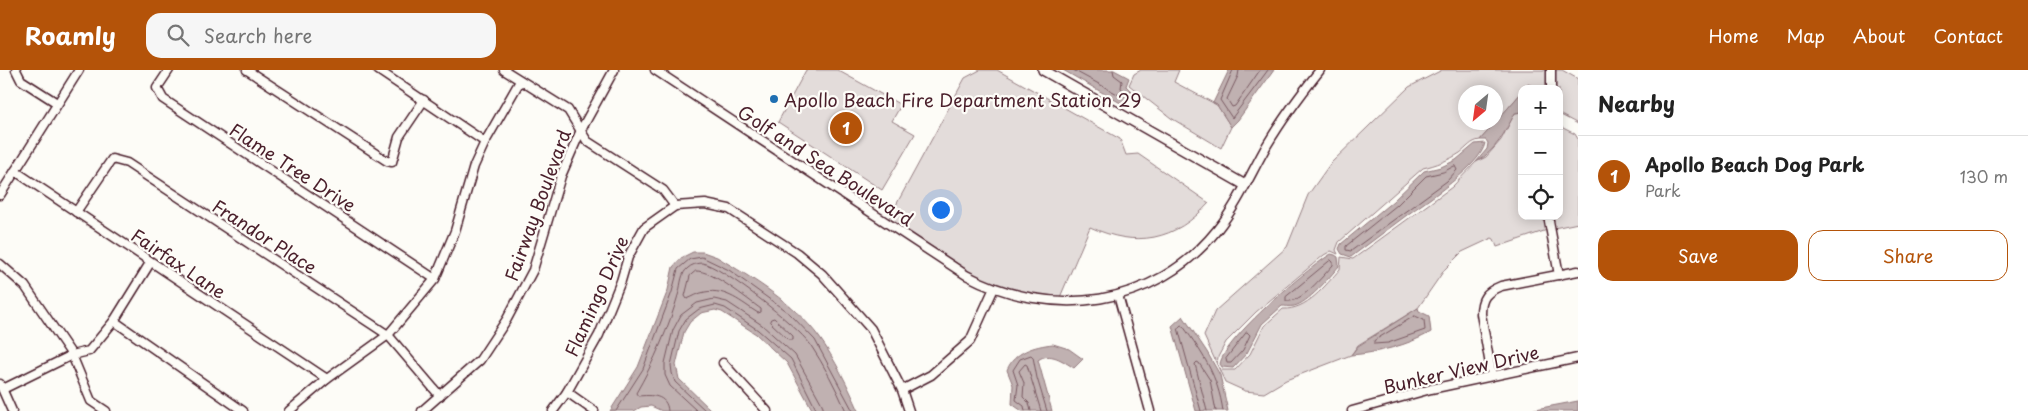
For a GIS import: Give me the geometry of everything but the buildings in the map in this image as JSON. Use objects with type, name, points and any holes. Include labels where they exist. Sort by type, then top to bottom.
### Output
[{"type":"street","points":[[16,70],[21,80],[57,103]]},
{"type":"street","points":[[0,195],[79,70]]},
{"type":"street","name":"Flame Tree Drive","points":[[169,70],[157,88],[163,99],[435,279]]},
{"type":"street","points":[[247,70],[387,161],[392,162],[399,137],[424,100]]},
{"type":"street","points":[[378,70],[485,142]]},
{"type":"street","points":[[504,70],[568,110],[587,140],[663,190],[674,206],[704,204],[729,209],[797,253],[822,274],[871,329],[902,390],[909,411]]},
{"type":"street","name":"Fairway Boulevard","points":[[422,411],[480,360],[507,320],[533,270],[561,176],[581,130],[614,70]]},
{"type":"street","name":"Golf and Sea Boulevard","points":[[655,70],[966,275],[1015,295],[1051,301],[1086,301],[1118,295],[1152,282],[1182,264],[1195,253],[1226,219],[1268,144],[1294,104],[1320,70]]},
{"type":"street","points":[[1043,70],[1245,185]]},
{"type":"street","points":[[1551,70],[1551,85]]},
{"type":"street","points":[[288,411],[327,379],[388,335],[435,279],[456,230],[474,166],[485,142],[520,81]]},
{"type":"street","name":"Frandor Place","points":[[76,212],[112,159],[127,163],[388,335],[440,396]]},
{"type":"street","name":"Fairfax Lane","points":[[15,171],[150,263],[327,379]]},
{"type":"street","name":"Flamingo Drive","points":[[553,411],[599,335],[621,281],[628,257],[644,228],[674,206]]},
{"type":"street","points":[[1549,220],[1559,275]]},
{"type":"street","points":[[12,411],[2,386],[72,355],[89,351],[114,321],[150,263]]},
{"type":"street","points":[[0,264],[26,286],[72,355],[91,400],[106,411]]},
{"type":"street","points":[[1492,376],[1481,314],[1483,297],[1490,290],[1501,286],[1578,272]]},
{"type":"street","points":[[902,390],[931,375],[970,342],[994,288]]},
{"type":"street","points":[[1118,295],[1150,411]]},
{"type":"street","points":[[114,321],[243,411]]},
{"type":"street","name":"Bunker View Drive","points":[[1352,411],[1431,389],[1578,358]]},
{"type":"street","points":[[723,363],[768,411]]},
{"type":"street","points":[[566,392],[594,411]]},
{"type":"shaded area","points":[[806,70],[837,70],[901,105],[892,121],[915,134],[882,190],[778,122]]},
{"type":"shaded area","points":[[980,70],[997,70],[1120,139],[1126,155],[1138,154],[1209,203],[1183,226],[1169,233],[1154,237],[1139,239],[1123,237],[1107,234],[1090,227],[1058,302],[994,288],[889,218],[965,78]]},
{"type":"shaded area","points":[[1141,70],[1179,70],[1174,82],[1217,105],[1231,127],[1221,148],[1171,118],[1129,85],[1134,74]]},
{"type":"shaded area","points":[[1442,70],[1548,70],[1548,85],[1518,85],[1518,97],[1503,114],[1503,85],[1458,85],[1458,130],[1489,130],[1480,140],[1472,143],[1451,158],[1423,168],[1339,242],[1336,250],[1338,254],[1331,251],[1324,255],[1256,312],[1226,342],[1218,357],[1217,365],[1204,336],[1215,311],[1287,247],[1308,195],[1330,164],[1409,87]]},
{"type":"shaded area","points":[[1555,70],[1562,70],[1578,79],[1578,124],[1563,116],[1563,85],[1555,85]]},
{"type":"shaded area","points":[[1515,113],[1518,113],[1518,220],[1546,220],[1547,230],[1497,247],[1492,238],[1462,252],[1445,269],[1418,308],[1358,345],[1351,355],[1286,380],[1264,393],[1245,391],[1225,382],[1217,365],[1222,370],[1235,370],[1250,354],[1264,326],[1283,309],[1300,306],[1315,296],[1340,269],[1341,257],[1353,259],[1452,187],[1476,162],[1486,157],[1501,140]]},
{"type":"shaded area","points":[[1563,128],[1575,134],[1578,139],[1578,223],[1554,228],[1552,220],[1563,220]]},
{"type":"water","points":[[1063,70],[1114,70],[1129,78],[1126,86],[1132,92],[1124,105]]},
{"type":"water","points":[[1229,70],[1274,70],[1231,127],[1217,105],[1213,103]]},
{"type":"water","points":[[1518,97],[1518,113],[1515,113],[1504,134],[1494,147],[1476,162],[1487,149],[1488,143],[1486,140],[1480,140],[1489,130],[1503,130],[1503,114]]},
{"type":"water","points":[[1485,143],[1474,162],[1452,182],[1351,257],[1342,254],[1339,249],[1341,244],[1393,201],[1424,171],[1441,167],[1456,160],[1475,144]]},
{"type":"water","points":[[693,252],[703,252],[717,257],[772,292],[797,313],[819,337],[830,354],[846,382],[859,411],[813,411],[787,363],[756,334],[722,312],[715,310],[701,313],[690,322],[684,332],[676,365],[679,379],[712,411],[662,411],[651,406],[641,407],[634,411],[610,411],[638,367],[668,290],[673,267],[681,258]]},
{"type":"water","points":[[1331,254],[1338,257],[1339,266],[1324,283],[1300,304],[1282,306],[1262,324],[1247,353],[1233,368],[1222,367],[1220,364],[1225,353],[1251,322],[1287,288]]},
{"type":"water","points":[[1418,308],[1419,311],[1429,316],[1431,332],[1392,348],[1351,355],[1358,346]]},
{"type":"water","points":[[1183,316],[1220,375],[1228,411],[1196,411],[1172,326]]},
{"type":"water","points":[[1053,344],[1069,349],[1083,359],[1074,368],[1052,357],[1047,356],[1038,360],[1052,411],[1022,411],[1012,404],[1013,385],[1007,370],[1014,359],[1020,354],[1032,348]]},
{"type":"water","points":[[1578,401],[1578,411],[1525,411]]},
{"type":"place","name":"Apollo Beach Fire Department Station 29","points":[[774,99]]},
{"type":"place","name":"Apollo Beach Dog Park","points":[[846,128]]}]
